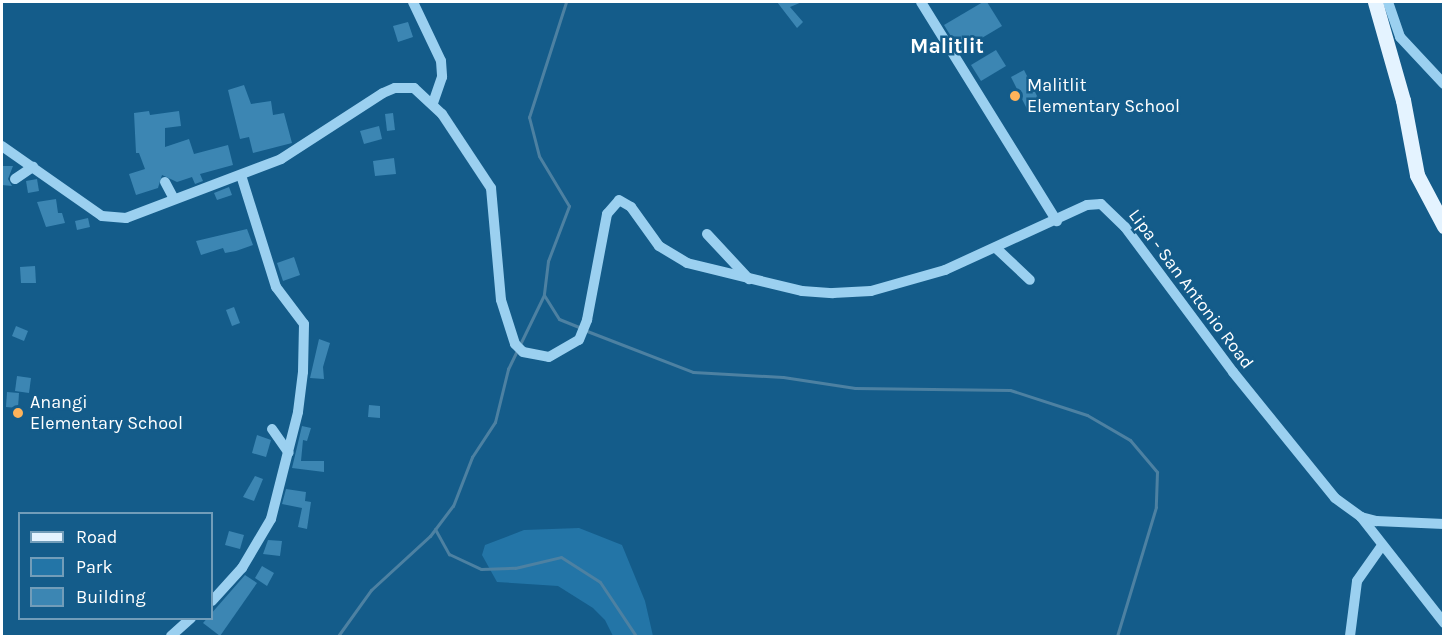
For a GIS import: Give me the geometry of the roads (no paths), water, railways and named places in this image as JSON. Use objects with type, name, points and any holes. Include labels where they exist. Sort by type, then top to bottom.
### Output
[{"type":"main road","points":[[1375,2],[1403,100],[1417,175],[1443,226]]},
{"type":"street","points":[[412,2],[441,61],[442,77],[433,103]]},
{"type":"street","points":[[921,2],[1057,220]]},
{"type":"street","points":[[1388,2],[1400,37],[1443,84]]},
{"type":"street","name":"Lipa - San Antonio Road","points":[[2,146],[88,207],[112,219],[126,218],[299,150],[395,88],[414,88],[433,103],[491,188],[501,300],[519,348],[549,357],[579,340],[587,320],[607,214],[619,200],[631,207],[649,235],[668,253],[708,271],[802,291],[871,291],[945,270],[997,249],[1093,203],[1112,212],[1335,498],[1361,517]]},
{"type":"street","points":[[15,179],[33,167]]},
{"type":"street","points":[[213,600],[242,568],[264,534],[289,453],[303,372],[304,324],[276,287],[240,175]]},
{"type":"street","points":[[165,182],[174,200]]},
{"type":"street","points":[[707,234],[749,280]]},
{"type":"street","points":[[997,249],[1030,280]]},
{"type":"street","points":[[272,429],[289,453]]},
{"type":"street","points":[[1361,517],[1443,524]]},
{"type":"street","points":[[1361,517],[1381,547],[1443,623]]},
{"type":"street","points":[[1350,636],[1357,581],[1381,547]]},
{"type":"street","points":[[171,636],[189,620]]},
{"type":"waterway","points":[[566,2],[529,117],[539,156],[569,206],[548,261],[544,295],[559,319],[581,328]]},
{"type":"waterway","points":[[338,636],[371,590],[430,536],[453,506],[472,457],[495,422],[508,369],[544,295]]},
{"type":"waterway","points":[[587,331],[693,372],[783,377],[855,388],[1010,390],[1087,415],[1130,440],[1157,472],[1156,507],[1117,636]]},
{"type":"waterway","points":[[435,529],[449,554],[481,569],[515,568],[561,557],[600,582],[636,636]]},
{"type":"place","name":"Malitlit Elementary School","points":[[1015,96]]},
{"type":"place","name":"Anangi Elementary School","points":[[18,413]]},
{"type":"district","name":"Malitlit","points":[[947,46]]}]
